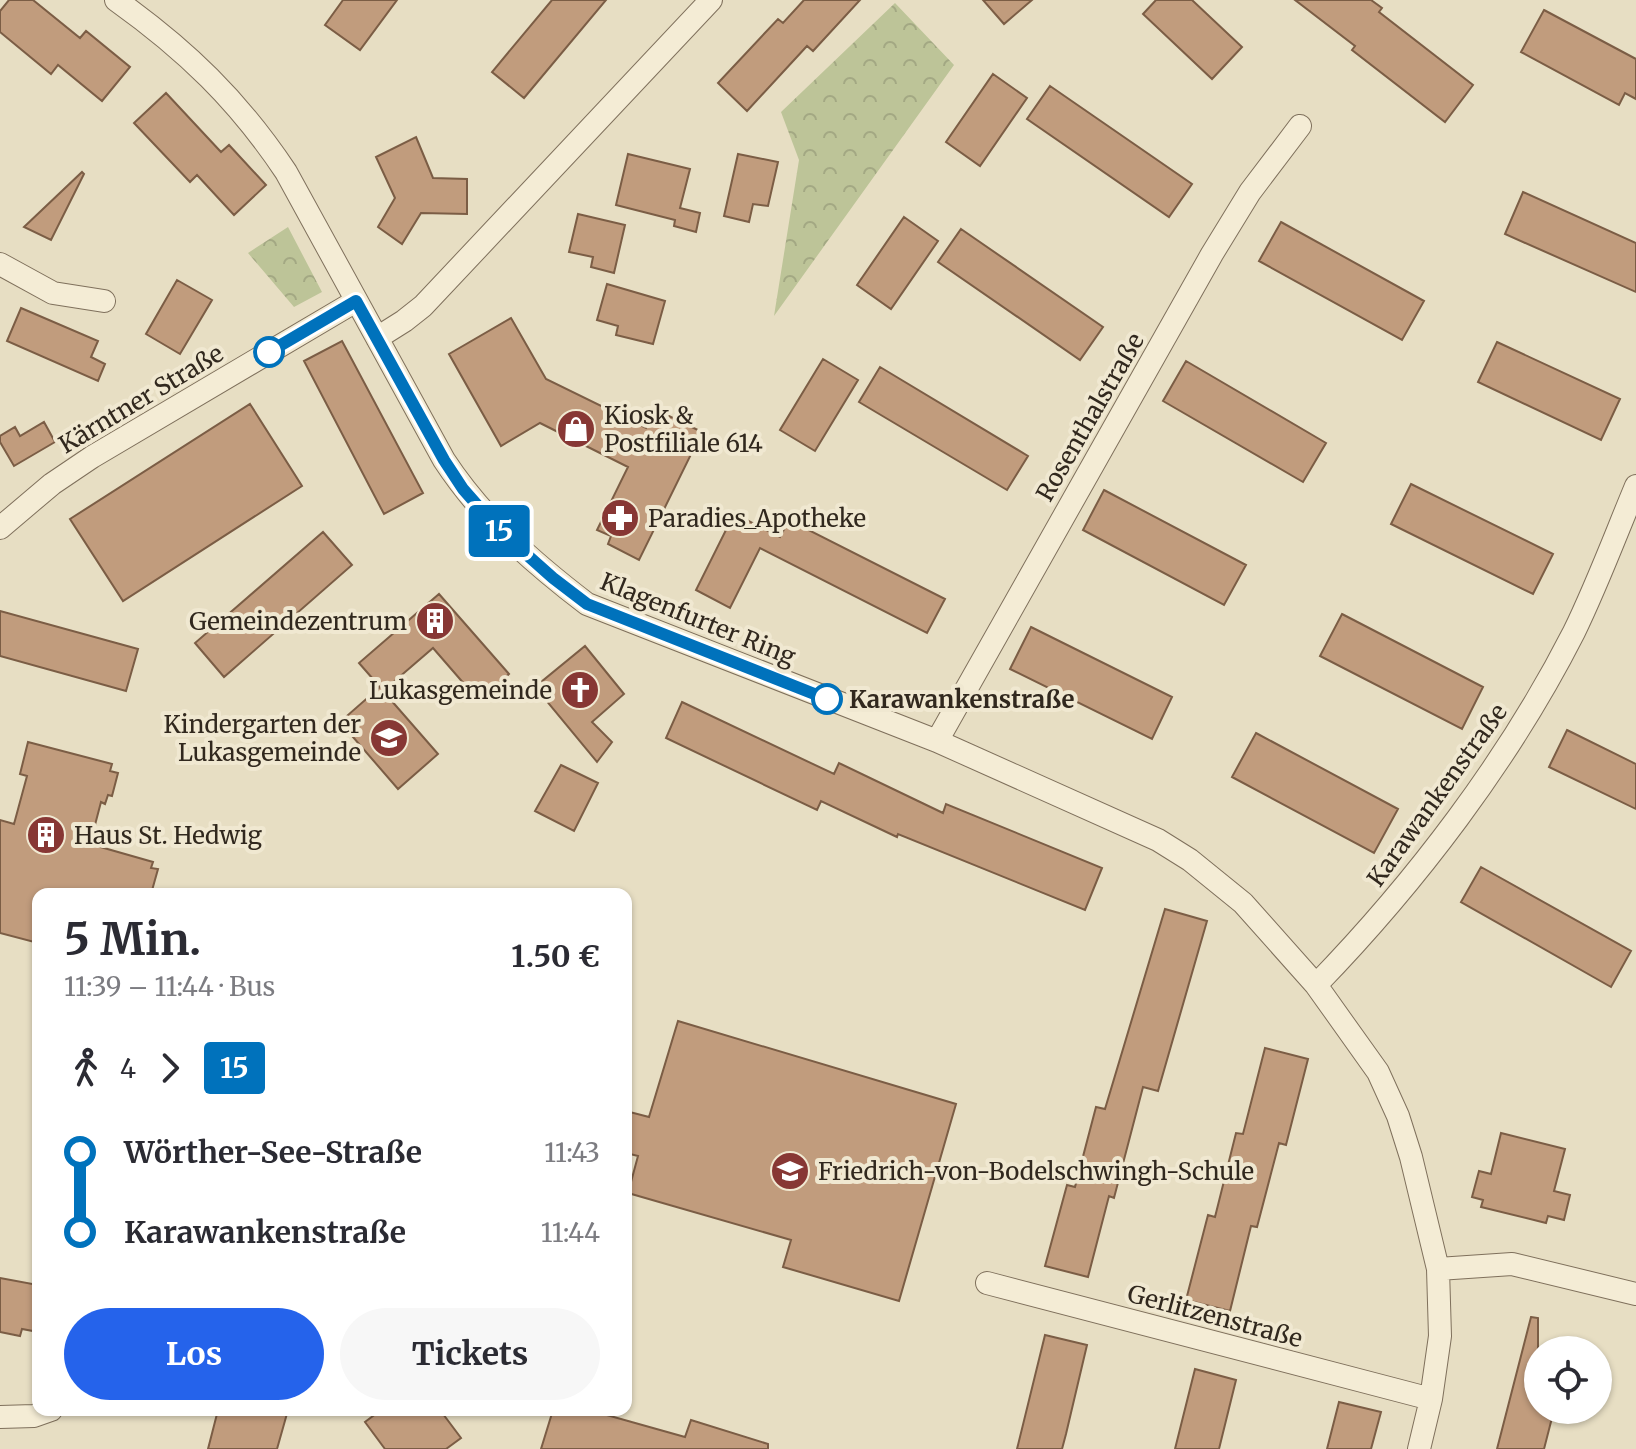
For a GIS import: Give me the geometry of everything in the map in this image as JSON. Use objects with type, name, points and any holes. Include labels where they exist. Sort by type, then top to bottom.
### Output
[{"type":"street","name":"Klagenfurter Ring","points":[[116,0],[193,59],[246,117],[286,172],[444,460],[463,489],[500,531],[553,578],[587,604],[937,741],[1158,840],[1190,860],[1243,903],[1316,985],[1378,1072],[1398,1116],[1438,1269],[1440,1336],[1431,1399],[1419,1449]]},
{"type":"street","points":[[377,338],[423,306],[703,3]]},
{"type":"street","name":"Rosenthalstraße","points":[[937,741],[1212,254],[1250,192],[1300,126]]},
{"type":"street","points":[[0,264],[53,293],[104,301]]},
{"type":"street","name":"Kärntner Straße","points":[[0,528],[52,484],[92,457],[356,301]]},
{"type":"street","name":"Karawankenstraße","points":[[1316,985],[1388,908],[1510,745],[1627,530],[1636,486]]},
{"type":"street","points":[[1438,1269],[1512,1264],[1636,1294]]},
{"type":"street","name":"Gerlitzenstraße","points":[[987,1283],[1431,1399]]},
{"type":"street","points":[[0,1417],[34,1416]]},
{"type":"green space","points":[[895,3],[954,65],[774,316],[799,160],[781,112]]},
{"type":"green space","points":[[288,227],[322,292],[294,307],[248,253]]},
{"type":"building","points":[[9,0],[33,0],[80,38],[86,31],[130,67],[102,101],[58,65],[51,74],[0,32],[0,11]]},
{"type":"building","points":[[343,0],[397,0],[360,50],[325,25]]},
{"type":"building","points":[[552,0],[606,0],[524,98],[492,72]]},
{"type":"building","points":[[804,0],[860,0],[813,51],[807,46],[747,111],[718,83],[778,19],[783,23]]},
{"type":"building","points":[[983,0],[1032,0],[1004,24]]},
{"type":"building","points":[[1156,0],[1192,0],[1242,47],[1212,79],[1143,14]]},
{"type":"building","points":[[1295,0],[1371,0],[1382,8],[1379,12],[1473,85],[1445,122],[1352,50],[1355,46]]},
{"type":"building","points":[[1544,10],[1636,59],[1636,99],[1625,93],[1619,105],[1521,52]]},
{"type":"building","points":[[993,74],[1027,98],[980,166],[946,142]]},
{"type":"building","points":[[1050,86],[1192,184],[1169,217],[1027,119]]},
{"type":"building","points":[[166,93],[221,152],[229,145],[266,185],[234,215],[197,175],[190,182],[134,123]]},
{"type":"building","points":[[416,137],[433,178],[467,179],[467,214],[421,213],[402,244],[378,227],[395,198],[376,157]]},
{"type":"building","points":[[628,154],[690,169],[680,208],[700,213],[696,232],[674,226],[675,220],[616,205]]},
{"type":"building","points":[[738,154],[778,162],[768,206],[753,204],[749,222],[724,216]]},
{"type":"building","points":[[82,172],[84,174],[51,240],[24,227]]},
{"type":"building","points":[[1523,192],[1636,243],[1636,292],[1505,234]]},
{"type":"building","points":[[578,214],[625,225],[614,273],[591,267],[593,257],[569,252]]},
{"type":"building","points":[[904,217],[938,241],[891,309],[857,285]]},
{"type":"building","points":[[1281,222],[1424,301],[1402,340],[1259,261]]},
{"type":"building","points":[[961,229],[1103,327],[1080,360],[938,262]]},
{"type":"building","points":[[177,280],[212,300],[180,354],[146,334]]},
{"type":"building","points":[[607,284],[665,301],[653,344],[616,335],[618,326],[597,320]]},
{"type":"building","points":[[21,308],[98,341],[91,357],[105,364],[98,381],[7,341]]},
{"type":"building","points":[[511,318],[546,379],[646,428],[652,416],[664,421],[667,415],[702,432],[639,560],[608,544],[611,536],[597,530],[628,467],[540,423],[501,446],[449,354]]},
{"type":"building","points":[[342,341],[423,493],[384,514],[304,361]]},
{"type":"building","points":[[1497,342],[1620,399],[1601,440],[1478,382]]},
{"type":"building","points":[[823,359],[858,380],[815,451],[780,430]]},
{"type":"building","points":[[1186,361],[1326,443],[1303,482],[1163,401]]},
{"type":"building","points":[[880,367],[1028,456],[1007,490],[859,402]]},
{"type":"building","points":[[250,404],[302,486],[123,601],[70,519]]},
{"type":"building","points":[[44,422],[55,442],[14,466],[0,442],[0,436],[15,427],[20,436]]},
{"type":"building","points":[[1411,484],[1553,554],[1533,594],[1391,524]]},
{"type":"building","points":[[1104,490],[1246,565],[1224,605],[1083,530]]},
{"type":"building","points":[[731,512],[780,537],[789,520],[945,599],[927,633],[760,548],[730,608],[696,590],[726,530],[722,528]]},
{"type":"building","points":[[323,532],[352,565],[224,677],[195,643]]},
{"type":"building","points":[[439,594],[509,674],[479,701],[433,648],[383,691],[438,754],[398,789],[340,722],[380,687],[359,663]]},
{"type":"building","points":[[0,611],[138,649],[126,691],[0,656]]},
{"type":"building","points":[[1342,614],[1483,687],[1462,729],[1320,656]]},
{"type":"building","points":[[1031,627],[1172,697],[1152,739],[1010,669]]},
{"type":"building","name":"Lukasgemeinde","points":[[585,646],[624,694],[592,722],[612,742],[597,762],[535,687]]},
{"type":"building","points":[[682,702],[834,774],[839,763],[943,813],[946,804],[1102,868],[1085,910],[898,834],[897,837],[821,801],[817,810],[666,738]]},
{"type":"building","points":[[1567,730],[1636,764],[1636,809],[1549,767]]},
{"type":"building","points":[[1256,733],[1398,809],[1374,853],[1232,777]]},
{"type":"building","name":"Haus St. Hedwig","points":[[28,742],[112,764],[110,771],[118,773],[112,796],[108,795],[105,804],[101,802],[90,844],[153,862],[151,868],[158,869],[153,888],[32,888],[32,941],[0,933],[0,820],[14,824],[27,776],[20,774]]},
{"type":"building","points":[[561,765],[598,783],[574,831],[535,811]]},
{"type":"building","points":[[1481,867],[1631,951],[1611,987],[1461,902]]},
{"type":"building","points":[[1165,909],[1207,921],[1158,1091],[1143,1087],[1114,1198],[1109,1196],[1088,1277],[1045,1266],[1067,1185],[1075,1187],[1096,1107],[1105,1109]]},
{"type":"building","points":[[678,1021],[956,1104],[899,1301],[783,1267],[791,1240],[632,1194],[632,1178],[638,1156],[632,1154],[632,1113],[649,1117]]},
{"type":"building","points":[[1265,1048],[1308,1059],[1286,1145],[1279,1143],[1257,1227],[1251,1226],[1230,1311],[1186,1300],[1208,1215],[1215,1217],[1236,1133],[1243,1134]]},
{"type":"building","points":[[1501,1133],[1565,1149],[1554,1191],[1570,1195],[1564,1220],[1548,1216],[1546,1223],[1481,1207],[1483,1200],[1472,1197],[1479,1171],[1491,1174]]},
{"type":"building","points":[[0,1278],[32,1284],[32,1331],[22,1329],[20,1336],[0,1332]]},
{"type":"building","points":[[1531,1317],[1538,1318],[1538,1336],[1526,1336]]},
{"type":"building","points":[[1045,1335],[1087,1345],[1066,1434],[1062,1449],[1017,1449]]},
{"type":"building","points":[[1524,1344],[1524,1424],[1550,1424],[1544,1449],[1497,1449]]},
{"type":"building","points":[[1195,1369],[1236,1380],[1219,1449],[1175,1449]]},
{"type":"building","points":[[1339,1402],[1381,1412],[1371,1449],[1327,1449]]},
{"type":"building","points":[[216,1416],[286,1416],[277,1449],[208,1449]]},
{"type":"building","points":[[373,1416],[444,1416],[461,1438],[446,1449],[385,1449],[365,1422]]},
{"type":"building","points":[[551,1416],[610,1416],[685,1437],[691,1420],[768,1444],[768,1449],[541,1449]]},
{"type":"bus line","name":"15","points":[[269,352],[356,301],[463,489],[500,531],[553,578],[587,604],[827,699]]},
{"type":"place","name":"Kiosk & Postfiliale 614","points":[[576,429]]},
{"type":"place","name":"Paradies_Apotheke","points":[[620,518]]},
{"type":"place","name":"Gemeindezentrum","points":[[435,621]]},
{"type":"place","name":"Lukasgemeinde","points":[[580,690]]},
{"type":"place","name":"Karawankenstraße","points":[[827,699]]},
{"type":"place","name":"Kindergarten der Lukasgemeinde","points":[[389,738]]},
{"type":"place","name":"Haus St. Hedwig","points":[[46,835]]},
{"type":"place","name":"Friedrich-von-Bodelschwingh-Schule","points":[[790,1171]]}]
